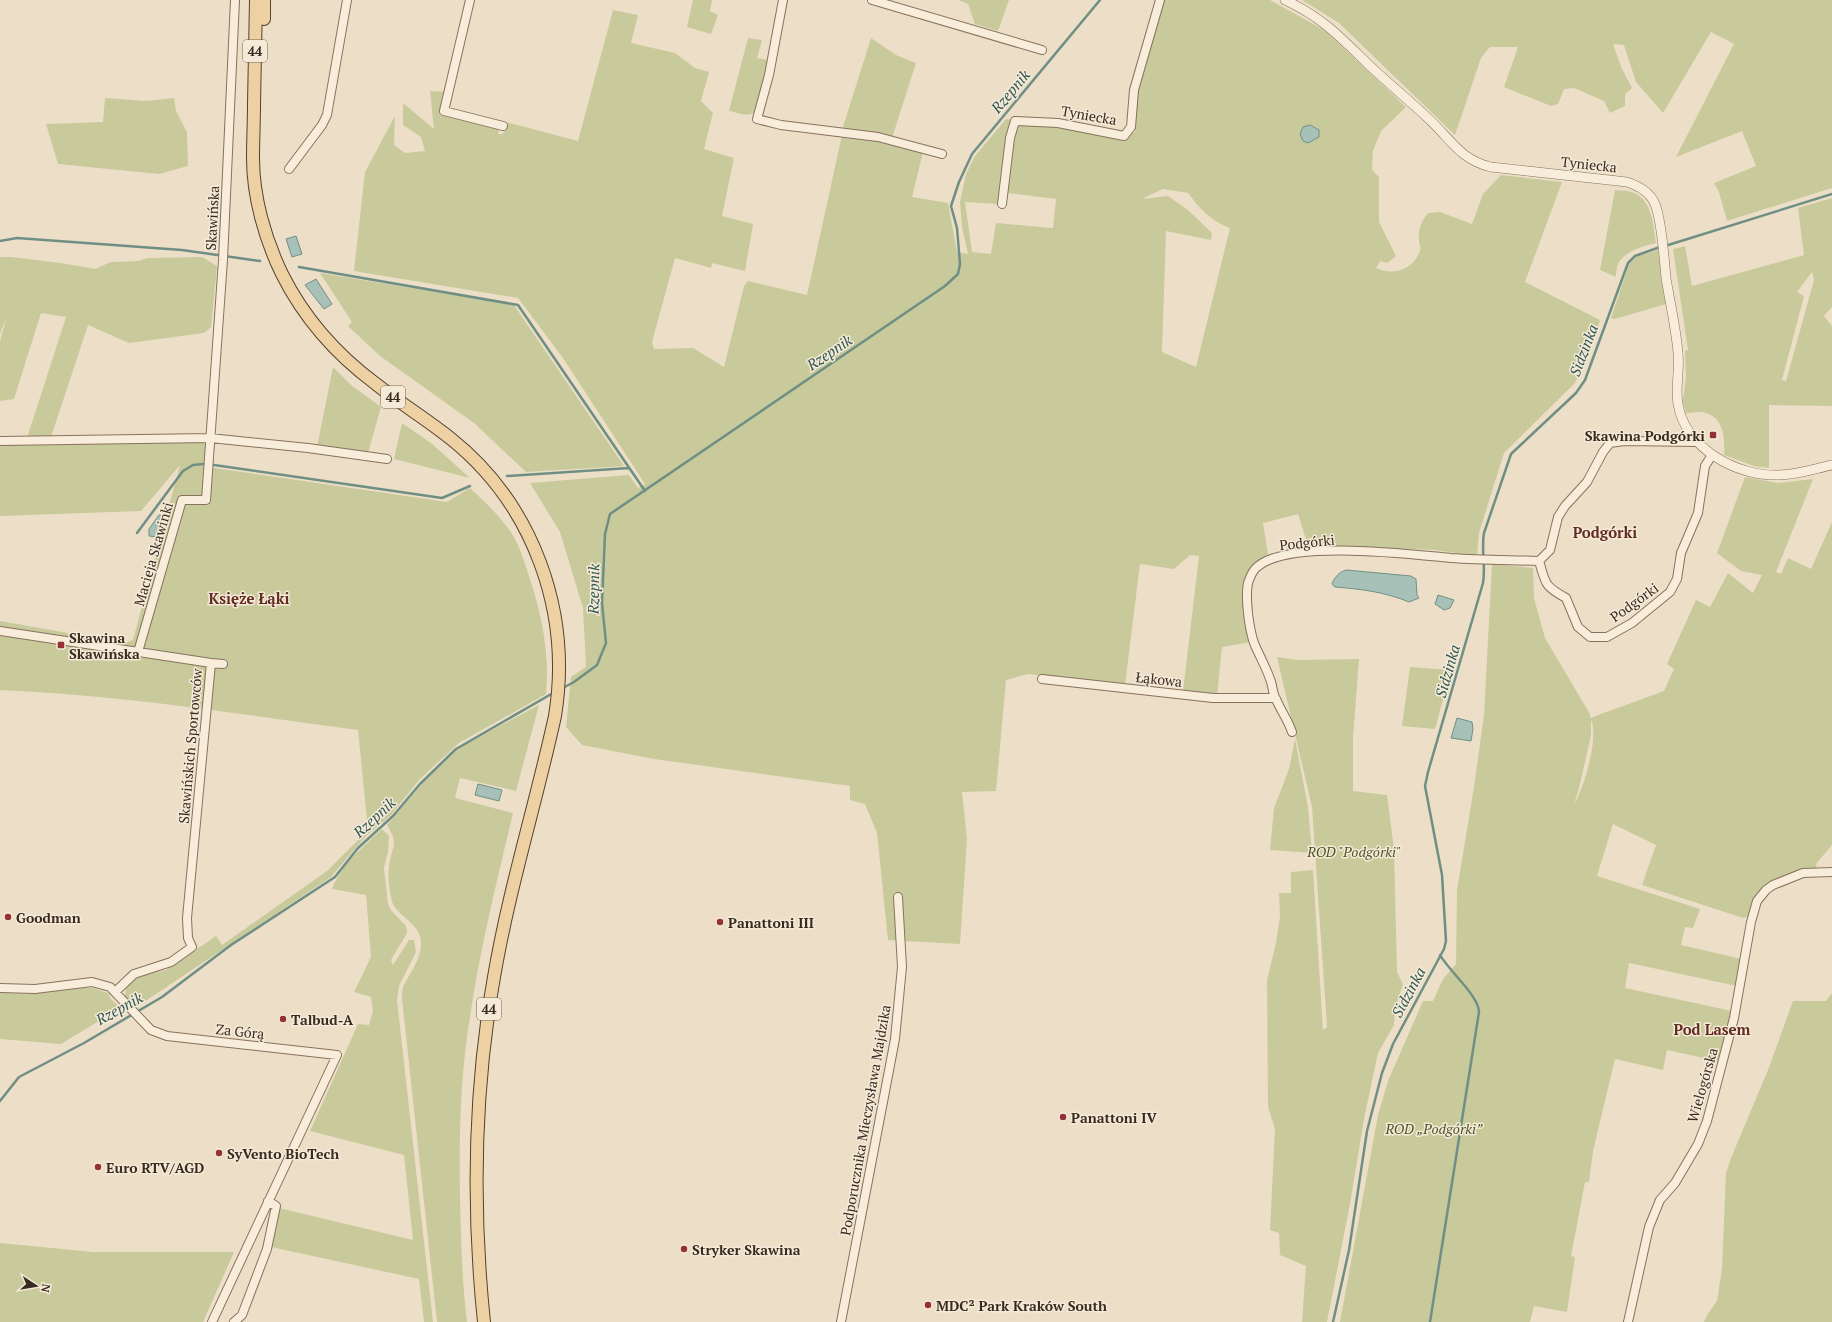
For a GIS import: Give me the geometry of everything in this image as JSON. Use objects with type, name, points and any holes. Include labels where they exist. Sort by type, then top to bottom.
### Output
[{"type":"main road","name":"44","points":[[263,1],[260,61],[254,102],[253,159],[255,187],[261,214],[274,254],[284,278],[306,315],[342,356],[376,384],[464,450],[489,476],[508,499],[526,529],[536,550],[549,587],[558,639],[558,703],[507,912],[494,977],[483,1052],[479,1094],[476,1187],[479,1262],[484,1322]]},
{"type":"street","name":"Skawińska","points":[[210,438],[223,260],[235,0]]},
{"type":"street","points":[[289,169],[322,125],[327,115],[347,0]]},
{"type":"street","points":[[470,0],[444,111],[503,126]]},
{"type":"street","points":[[783,0],[769,75],[757,118],[781,125],[878,137],[942,154]]},
{"type":"street","points":[[872,0],[1042,50]]},
{"type":"street","name":"Tyniecka","points":[[1002,204],[1010,138],[1015,121],[1058,123],[1124,136],[1132,127],[1134,90],[1160,0]]},
{"type":"street","name":"Tyniecka","points":[[1285,0],[1318,17],[1332,28],[1369,65],[1431,121],[1466,158],[1492,167],[1615,180],[1635,185],[1646,192],[1655,204],[1678,353],[1678,405],[1686,425],[1698,442],[1712,456],[1733,466],[1764,475],[1778,476],[1796,474],[1832,466]]},
{"type":"street","points":[[0,441],[210,438],[308,448],[386,459]]},
{"type":"street","name":"Macieja Skawinki","points":[[138,652],[182,500],[206,500],[210,438]]},
{"type":"street","points":[[1538,561],[1550,550],[1558,517],[1587,482],[1603,452],[1610,443],[1624,441],[1698,442]]},
{"type":"street","name":"Podgórki","points":[[1292,732],[1288,720],[1275,698],[1271,680],[1254,642],[1250,626],[1247,590],[1251,576],[1258,566],[1274,558],[1300,552],[1322,551],[1381,552],[1475,559],[1538,561],[1549,589],[1566,598],[1578,627],[1590,637],[1606,636],[1632,623],[1670,592],[1677,579],[1681,553],[1698,513],[1705,466],[1712,456]]},
{"type":"street","name":"Skawińskich Sportowców","points":[[0,631],[211,663],[187,918],[188,938],[192,947],[171,962],[134,974],[115,992]]},
{"type":"street","points":[[211,663],[223,664]]},
{"type":"street","name":"Łąkowa","points":[[1042,679],[1213,698],[1275,698]]},
{"type":"street","name":"Wielogórska","points":[[1628,1322],[1649,1226],[1660,1200],[1675,1183],[1698,1144],[1707,1121],[1734,1018],[1751,922],[1757,901],[1766,890],[1773,885],[1803,873],[1832,872]]},
{"type":"street","name":"Podporucznika Mieczysława Majdzika","points":[[841,1322],[895,1039],[902,967],[898,897]]},
{"type":"street","name":"Za Górą","points":[[0,988],[35,989],[92,982],[101,983],[110,987],[151,1030],[167,1036],[337,1055],[212,1322]]},
{"type":"street","points":[[234,1322],[242,1314],[267,1248],[276,1206],[268,1201]]},
{"type":"green space","points":[[693,0],[712,0],[710,11],[718,15],[711,34],[687,27]]},
{"type":"green space","points":[[959,0],[1009,0],[998,31],[975,24],[968,4]]},
{"type":"green space","points":[[1161,0],[1270,0],[1324,30],[1406,107],[1381,131],[1373,151],[1372,170],[1379,177],[1379,222],[1396,256],[1387,263],[1380,261],[1376,268],[1396,271],[1402,270],[1413,263],[1420,251],[1420,230],[1428,213],[1440,212],[1472,224],[1483,194],[1501,175],[1562,182],[1525,282],[1600,320],[1594,340],[1575,383],[1504,453],[1479,533],[1477,556],[1435,550],[1308,546],[1298,514],[1263,523],[1268,554],[1248,571],[1245,580],[1251,642],[1222,647],[1217,696],[1183,691],[1199,556],[1190,555],[1174,569],[1140,564],[1125,685],[1028,674],[1006,680],[996,791],[962,792],[967,839],[960,944],[888,940],[877,833],[865,804],[850,800],[850,786],[654,759],[582,745],[566,727],[571,677],[586,667],[583,608],[560,532],[530,483],[629,475],[638,488],[645,484],[563,358],[518,298],[354,271],[365,172],[395,116],[394,145],[405,153],[425,151],[421,137],[403,125],[403,103],[434,129],[430,91],[451,92],[448,109],[502,121],[498,134],[503,134],[506,122],[578,141],[613,10],[638,15],[631,43],[675,53],[695,68],[709,72],[701,101],[713,113],[704,149],[734,158],[722,216],[753,224],[745,271],[712,263],[711,268],[675,258],[652,342],[654,349],[693,348],[724,367],[744,286],[748,281],[807,295],[842,135],[876,139],[923,152],[912,197],[948,203],[957,252],[968,254],[962,227],[960,202],[966,174],[975,156],[1006,119],[1126,136],[1135,132],[1137,86]],"holes":[[[1163,189],[1188,193],[1206,214],[1217,222],[1230,228],[1196,367],[1162,352],[1166,231],[1211,240],[1212,233],[1188,210],[1168,196],[1142,199]],[[999,192],[1056,199],[1053,228],[996,223],[991,254],[972,252],[965,202],[998,204]]]},
{"type":"green space","points":[[1302,0],[1832,0],[1832,188],[1727,221],[1719,192],[1714,183],[1756,166],[1742,131],[1676,157],[1734,44],[1711,32],[1663,113],[1636,82],[1624,45],[1613,44],[1622,69],[1632,88],[1625,94],[1625,106],[1610,113],[1604,101],[1574,88],[1564,89],[1558,104],[1551,106],[1504,87],[1518,47],[1490,47],[1481,58],[1455,135],[1339,23]]},
{"type":"green space","points":[[748,38],[762,40],[757,58],[769,60],[756,111],[747,115],[729,111]]},
{"type":"green space","points":[[871,38],[896,55],[916,63],[892,138],[842,130]]},
{"type":"green space","points":[[105,98],[147,101],[174,98],[176,111],[187,132],[188,166],[159,174],[58,164],[46,124],[103,122]]},
{"type":"green space","points":[[1615,190],[1631,192],[1638,195],[1643,200],[1650,213],[1656,243],[1630,252],[1621,259],[1618,264],[1616,277],[1600,270]]},
{"type":"green space","points":[[1832,198],[1832,307],[1824,316],[1832,326],[1832,406],[1769,405],[1769,468],[1754,466],[1724,455],[1722,430],[1720,424],[1711,415],[1703,412],[1686,413],[1683,401],[1686,377],[1685,351],[1688,350],[1673,249],[1685,246],[1692,286],[1804,255],[1798,208]],"holes":[[[1812,272],[1814,280],[1786,381],[1782,380],[1804,296],[1797,292]]]},
{"type":"green space","points":[[1658,250],[1666,304],[1615,319],[1611,318],[1629,264],[1638,256]]},
{"type":"green space","points":[[0,257],[61,263],[95,269],[111,262],[139,261],[147,258],[202,257],[217,266],[211,327],[204,333],[129,343],[88,325],[51,437],[27,438],[66,317],[41,313],[14,399],[0,401],[0,341],[7,316],[0,334]]},
{"type":"green space","points":[[320,273],[514,305],[624,466],[526,472],[474,423],[380,356],[348,326],[352,322]]},
{"type":"green space","points":[[333,367],[351,385],[381,407],[368,453],[317,447]]},
{"type":"green space","points":[[402,423],[431,443],[470,478],[394,459]]},
{"type":"green space","points":[[203,442],[208,449],[208,467],[447,502],[470,488],[506,525],[513,535],[522,555],[532,585],[543,631],[547,663],[546,694],[459,743],[420,779],[390,816],[366,836],[331,877],[138,1006],[125,997],[126,988],[129,983],[139,976],[166,970],[216,936],[222,945],[327,871],[368,830],[358,730],[135,701],[45,692],[0,690],[0,621],[125,643],[133,640],[180,465],[141,511],[0,516],[0,444]]},
{"type":"green space","name":"ROD „Podgórki”","points":[[1745,477],[1778,483],[1813,479],[1776,572],[1781,574],[1788,558],[1811,569],[1832,522],[1832,845],[1816,864],[1817,869],[1792,873],[1775,879],[1768,884],[1756,897],[1750,916],[1743,918],[1642,885],[1656,845],[1613,824],[1597,876],[1700,909],[1693,928],[1685,927],[1681,945],[1742,959],[1737,986],[1629,963],[1625,988],[1732,1011],[1718,1061],[1667,1050],[1663,1070],[1615,1059],[1593,1151],[1589,1182],[1585,1182],[1571,1256],[1575,1257],[1567,1312],[1534,1306],[1530,1322],[1340,1322],[1378,1115],[1388,1081],[1423,1001],[1433,1001],[1443,979],[1456,964],[1457,890],[1484,715],[1492,564],[1533,568],[1534,598],[1545,638],[1590,714],[1590,718],[1664,691],[1674,669],[1667,664],[1696,600],[1710,607],[1728,573],[1753,593],[1762,575],[1741,571],[1717,553]],"holes":[[[1591,720],[1593,728],[1592,750],[1589,763],[1582,787],[1574,804],[1591,736]]]},
{"type":"green space","name":"ROD \"Podgórki\"","points":[[1277,657],[1298,660],[1359,659],[1353,738],[1353,791],[1387,795],[1394,849],[1397,972],[1403,984],[1395,1009],[1394,1025],[1378,1053],[1364,1119],[1350,1204],[1327,1322],[1302,1322],[1306,1266],[1280,1255],[1279,1233],[1270,1230],[1275,1129],[1268,1107],[1267,980],[1276,943],[1280,916],[1279,893],[1291,893],[1291,872],[1313,870],[1323,1030],[1327,1027],[1312,807]]},
{"type":"green space","points":[[1410,667],[1451,670],[1435,729],[1402,726]]},
{"type":"green space","points":[[539,705],[516,791],[460,778],[455,798],[513,813],[489,915],[470,1017],[464,1062],[460,1130],[460,1214],[467,1322],[437,1322],[402,999],[403,987],[418,960],[421,945],[417,930],[397,910],[392,902],[388,871],[394,842],[387,825],[423,783],[460,747]]},
{"type":"green space","points":[[1295,739],[1308,807],[1312,853],[1270,850],[1274,808],[1289,769]]},
{"type":"green space","points":[[382,829],[389,836],[388,852],[384,868],[388,904],[391,910],[406,926],[407,933],[391,960],[393,965],[409,940],[414,940],[416,952],[399,986],[397,1000],[433,1322],[424,1322],[419,1279],[271,1247],[279,1208],[413,1240],[404,1155],[310,1131],[358,1024],[369,1025],[373,1011],[371,997],[354,992],[371,957],[366,895],[332,889],[336,880],[347,864]]},
{"type":"green space","points":[[78,988],[93,988],[108,993],[111,999],[120,1008],[61,1044],[0,1039],[0,992],[31,994]]},
{"type":"green space","points":[[1832,993],[1832,1322],[1704,1322],[1717,1301],[1722,1269],[1726,1173],[1731,1158],[1768,1070],[1793,1001],[1826,1001]]},
{"type":"green space","points":[[0,1243],[93,1252],[234,1252],[203,1322],[0,1322]]},
{"type":"water","points":[[1310,125],[1319,130],[1319,137],[1308,143],[1303,141],[1300,134],[1303,127]]},
{"type":"water","points":[[296,236],[302,254],[292,257],[286,239]]},
{"type":"water","points":[[316,279],[332,304],[324,309],[305,285]]},
{"type":"water","points":[[159,515],[164,516],[158,537],[149,536],[149,529]]},
{"type":"water","points":[[1346,570],[1411,576],[1416,579],[1417,595],[1419,598],[1409,602],[1373,592],[1335,587],[1332,584],[1334,580],[1339,574]]},
{"type":"water","points":[[1438,595],[1454,600],[1450,608],[1444,610],[1435,604]]},
{"type":"water","points":[[1457,718],[1472,722],[1473,729],[1471,741],[1451,738]]},
{"type":"water","points":[[478,784],[502,790],[499,801],[475,795]]},
{"type":"waterway","name":"Rzepnik","points":[[561,689],[574,682],[597,665],[606,643],[602,603],[605,534],[610,514],[945,286],[958,274],[960,264],[957,228],[951,206],[959,182],[972,154],[1100,0]]},
{"type":"waterway","name":"Sidzinka","points":[[1665,246],[1832,194]]},
{"type":"waterway","points":[[0,241],[17,238],[182,250],[260,261]]},
{"type":"waterway","name":"Sidzinka","points":[[1333,1322],[1349,1250],[1367,1131],[1382,1073],[1393,1044],[1444,949],[1446,941],[1442,875],[1425,786],[1483,583],[1484,533],[1511,454],[1576,393],[1585,380],[1628,263],[1635,256],[1660,247]]},
{"type":"waterway","points":[[299,267],[518,305],[645,491]]},
{"type":"waterway","points":[[137,533],[183,471],[193,465],[203,464]]},
{"type":"waterway","points":[[214,465],[442,498],[470,486]]},
{"type":"waterway","points":[[507,476],[629,468]]},
{"type":"waterway","name":"Rzepnik","points":[[0,1101],[19,1077],[84,1043],[162,997],[231,945],[335,877],[358,848],[393,816],[420,784],[456,749],[553,693]]},
{"type":"waterway","points":[[1430,1322],[1479,1012],[1478,1006],[1469,991],[1440,955]]},
{"type":"place","name":"Skawina Podgórki","points":[[1713,435]]},
{"type":"place","name":"Skawina Skawińska","points":[[61,645]]},
{"type":"place","name":"Goodman","points":[[8,917]]},
{"type":"place","name":"Panattoni III","points":[[720,922]]},
{"type":"place","name":"Talbud-A","points":[[283,1019]]},
{"type":"place","name":"Panattoni IV","points":[[1063,1117]]},
{"type":"place","name":"SyVento BioTech","points":[[219,1153]]},
{"type":"place","name":"Euro RTV/AGD","points":[[98,1167]]},
{"type":"place","name":"Stryker Skawina","points":[[684,1249]]},
{"type":"place","name":"MDC² Park Kraków South","points":[[928,1305]]},
{"type":"district","name":"Podgórki","points":[[1605,532]]},
{"type":"district","name":"Księże Łąki","points":[[249,598]]},
{"type":"district","name":"Pod Lasem","points":[[1712,1029]]}]
